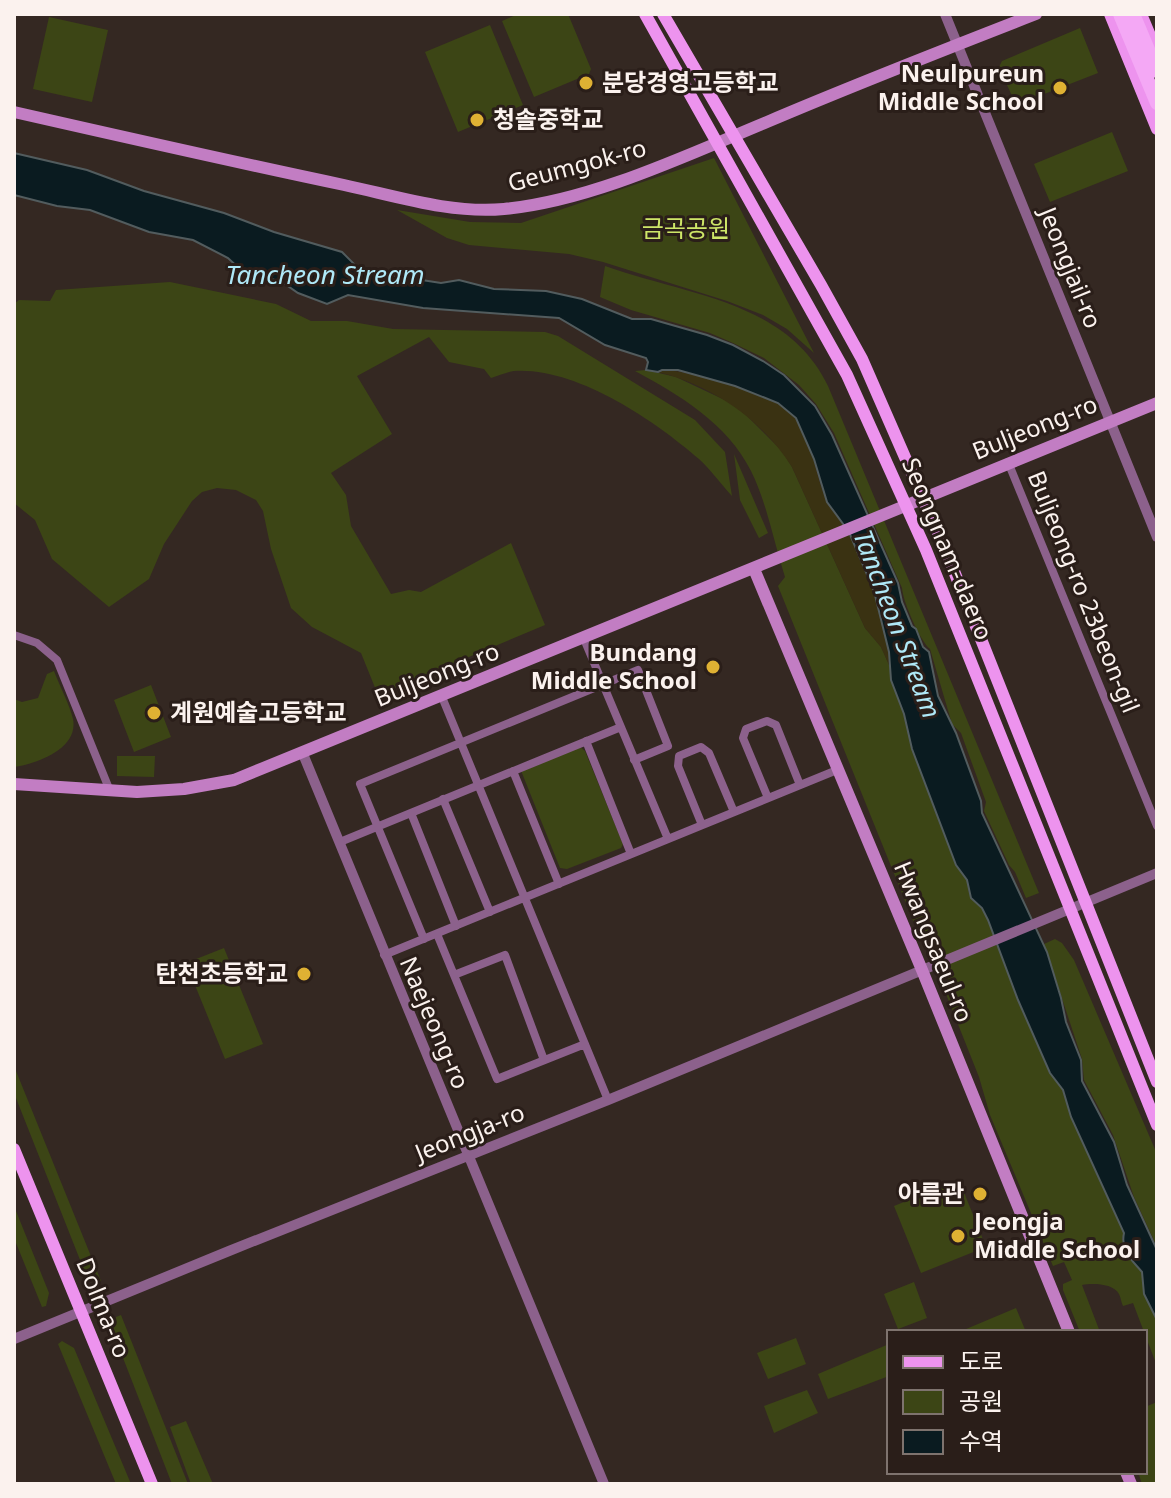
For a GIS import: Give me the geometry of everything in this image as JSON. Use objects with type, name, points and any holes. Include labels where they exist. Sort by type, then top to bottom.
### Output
[{"type":"highway","points":[[1120,14],[1157,103]]},
{"type":"highway","points":[[1133,14],[1157,71]]},
{"type":"main road","name":"Seongnam-daero","points":[[645,14],[847,375],[906,507],[1019,779],[1157,1125]]},
{"type":"main road","name":"Seongnam-daero","points":[[663,14],[862,359],[946,551],[1157,1082]]},
{"type":"main road","name":"Geumgok-ro","points":[[14,112],[168,148],[468,210],[506,209],[633,178],[1036,14]]},
{"type":"main road","points":[[1110,14],[1157,129]]},
{"type":"main road","points":[[1141,14],[1157,52]]},
{"type":"main road","name":"Buljeong-ro","points":[[14,784],[110,791],[166,791],[234,780],[1157,403]]},
{"type":"main road","name":"Hwangsaeul-ro","points":[[754,569],[1068,1330]]},
{"type":"main road","name":"Dolma-ro","points":[[14,1149],[152,1484]]},
{"type":"street","name":"Jeongjail-ro","points":[[945,14],[1157,537]]},
{"type":"street","name":"Buljeong-ro 23beon-gil","points":[[1008,462],[1157,826]]},
{"type":"street","points":[[14,635],[23,641],[37,643],[57,660],[110,791]]},
{"type":"street","points":[[584,639],[668,839]]},
{"type":"street","points":[[424,939],[360,784],[638,670],[668,746],[634,760]]},
{"type":"street","points":[[442,697],[608,1100]]},
{"type":"street","points":[[768,798],[743,738],[746,729],[767,721],[776,725],[800,785]]},
{"type":"street","points":[[340,842],[621,727]]},
{"type":"street","points":[[586,741],[631,854]]},
{"type":"street","points":[[702,825],[678,766],[679,756],[701,747],[709,753],[734,812]]},
{"type":"street","name":"Naejeong-ro","points":[[303,754],[604,1484]]},
{"type":"street","points":[[384,955],[837,770]]},
{"type":"street","points":[[513,771],[559,884]]},
{"type":"street","points":[[443,799],[490,912]]},
{"type":"street","points":[[411,813],[456,926]]},
{"type":"street","points":[[1069,909],[1157,873]]},
{"type":"street","name":"Jeongja-ro","points":[[14,1339],[608,1100],[1069,909]]},
{"type":"street","points":[[437,934],[497,1079],[585,1044]]},
{"type":"street","points":[[454,975],[505,955],[544,1060]]},
{"type":"green space","points":[[518,14],[568,14],[591,69],[589,74],[534,97],[502,21]]},
{"type":"green space","points":[[49,17],[108,30],[92,102],[33,89]]},
{"type":"green space","points":[[490,25],[523,105],[458,132],[425,52]]},
{"type":"green space","points":[[1080,28],[1098,73],[1016,105],[999,67],[1002,61]]},
{"type":"green space","points":[[1112,132],[1128,171],[1050,202],[1034,164]]},
{"type":"green space","name":"금곡공원","points":[[714,158],[814,353],[787,329],[763,315],[727,301],[569,254],[469,245],[447,238],[397,210],[470,222],[521,223]]},
{"type":"green space","points":[[605,266],[700,294],[761,318],[787,335],[810,357],[828,386],[1039,893],[1026,898],[984,811],[986,802],[961,733],[952,724],[930,649],[913,621],[902,588],[834,433],[816,404],[799,385],[764,358],[710,333],[631,310],[600,297]]},
{"type":"green space","points":[[170,282],[276,304],[311,321],[347,321],[393,329],[545,332],[558,336],[695,420],[725,452],[732,496],[703,463],[681,444],[613,399],[563,378],[538,372],[514,371],[491,378],[484,369],[449,362],[429,337],[357,376],[392,434],[331,473],[346,495],[351,526],[391,594],[409,590],[421,592],[511,543],[545,625],[378,695],[361,653],[312,627],[291,608],[271,549],[263,511],[256,500],[236,490],[217,488],[202,492],[192,501],[164,544],[149,579],[109,607],[52,559],[35,520],[14,503],[14,304],[19,300],[50,301],[56,290]]},
{"type":"green space","points":[[646,370],[676,377],[727,401],[742,411],[782,451],[792,467],[865,628],[881,647],[890,667],[891,680],[904,714],[912,749],[956,865],[967,880],[969,893],[988,920],[1050,1073],[1064,1090],[1071,1117],[1124,1233],[1122,1239],[1142,1272],[1144,1294],[1156,1315],[1157,1366],[1147,1340],[1147,1330],[1143,1330],[1133,1303],[1123,1306],[1119,1294],[1112,1288],[1097,1284],[1082,1285],[1099,1330],[1079,1330],[1063,1290],[1063,1284],[1072,1280],[1064,1262],[1053,1266],[990,1115],[979,1077],[944,989],[948,980],[934,943],[920,938],[778,586],[785,577],[751,471],[716,425],[685,400],[635,371]]},
{"type":"green space","points":[[734,454],[768,533],[759,538],[740,500]]},
{"type":"green space","points":[[54,671],[73,719],[73,730],[63,747],[54,753],[14,767],[14,699],[22,702],[38,698],[47,674]]},
{"type":"green space","points":[[151,685],[171,737],[134,752],[114,700]]},
{"type":"green space","points":[[580,747],[585,751],[623,844],[621,848],[567,869],[560,868],[520,768]]},
{"type":"green space","points":[[117,756],[155,756],[154,777],[117,776]]},
{"type":"green space","points":[[1055,939],[1062,943],[1074,960],[1157,1154],[1157,1247],[1134,1197],[1113,1135],[1084,1080],[1082,1059],[1044,944]]},
{"type":"green space","points":[[224,948],[263,1044],[225,1059],[186,963]]},
{"type":"green space","points":[[14,1066],[101,1281],[94,1283],[86,1275],[14,1093]]},
{"type":"green space","points":[[959,1180],[986,1247],[921,1273],[894,1206]]},
{"type":"green space","points":[[14,1206],[49,1293],[46,1306],[42,1307],[14,1238]]},
{"type":"green space","points":[[914,1282],[927,1318],[898,1329],[884,1294]]},
{"type":"green space","points":[[1016,1308],[1025,1330],[964,1330]]},
{"type":"green space","points":[[121,1315],[188,1484],[172,1484],[111,1327],[116,1317]]},
{"type":"green space","points":[[796,1338],[806,1364],[768,1379],[757,1353]]},
{"type":"green space","points":[[62,1341],[74,1348],[131,1484],[116,1484],[58,1344]]},
{"type":"green space","points":[[887,1345],[887,1377],[828,1399],[818,1374]]},
{"type":"green space","points":[[807,1390],[818,1413],[774,1433],[764,1406]]},
{"type":"green space","points":[[1157,1402],[1157,1484],[1142,1484],[1139,1474],[1147,1474],[1147,1406]]},
{"type":"green space","points":[[186,1421],[213,1484],[191,1484],[170,1427]]},
{"type":"sand","points":[[658,372],[690,374],[747,390],[778,403],[796,419],[808,440],[826,499],[846,529],[870,582],[886,633],[890,667],[881,647],[865,628],[792,467],[780,450],[734,407],[698,386]]},
{"type":"water","name":"Tancheon Stream","points":[[14,153],[87,170],[144,191],[224,213],[342,252],[357,267],[370,272],[441,283],[459,280],[494,289],[546,291],[582,299],[632,319],[651,319],[707,335],[763,361],[784,375],[815,406],[832,435],[898,583],[912,626],[929,652],[938,696],[956,733],[981,801],[982,813],[1047,952],[1066,1022],[1081,1060],[1082,1081],[1114,1142],[1127,1185],[1157,1250],[1157,1320],[1144,1294],[1142,1272],[1126,1250],[1124,1233],[1071,1117],[1063,1090],[1050,1073],[1018,1000],[988,920],[982,908],[971,898],[967,880],[956,865],[912,749],[904,714],[891,680],[889,652],[874,591],[849,532],[827,502],[814,459],[796,418],[778,403],[735,386],[678,370],[646,370],[646,358],[605,345],[559,318],[423,308],[348,295],[327,304],[298,293],[282,282],[242,271],[228,258],[193,240],[149,232],[90,210],[57,206],[14,195]]},
{"type":"place","name":"분당경영고등학교","points":[[586,83]]},
{"type":"place","name":"Neulpureun Middle School","points":[[1060,88]]},
{"type":"place","name":"청솔중학교","points":[[477,120]]},
{"type":"place","name":"Bundang Middle School","points":[[713,667]]},
{"type":"place","name":"계원예술고등학교","points":[[154,713]]},
{"type":"place","name":"탄천초등학교","points":[[304,974]]},
{"type":"place","name":"아름관","points":[[980,1194]]},
{"type":"place","name":"Jeongja Middle School","points":[[958,1236]]}]
